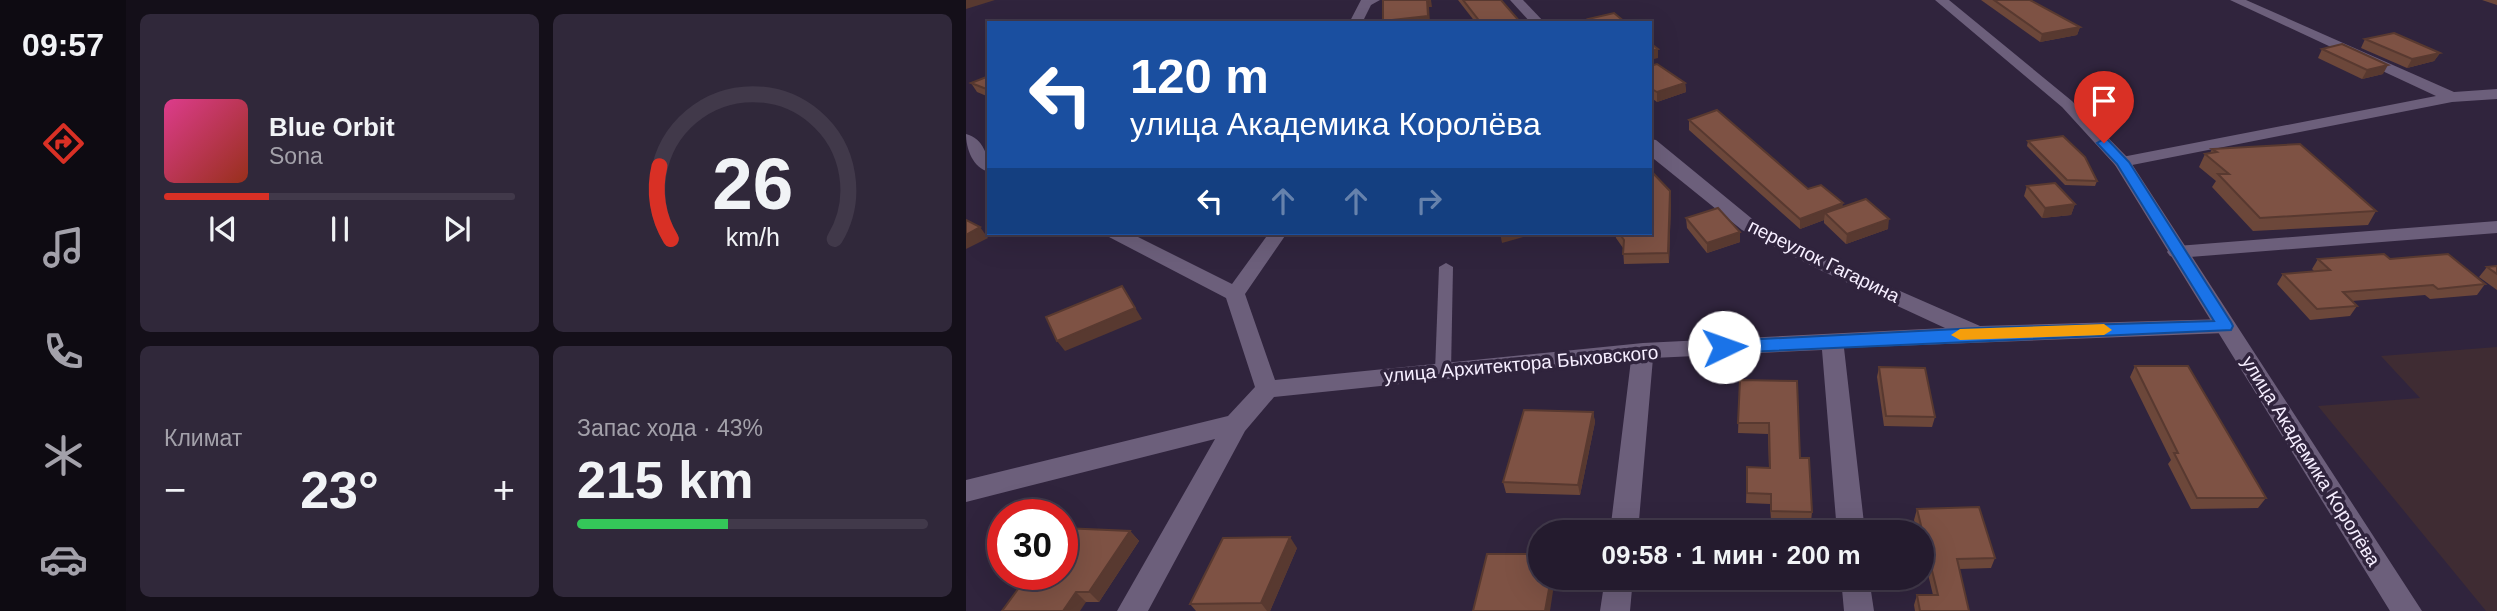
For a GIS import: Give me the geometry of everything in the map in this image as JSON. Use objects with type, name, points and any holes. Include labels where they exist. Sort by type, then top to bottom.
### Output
[{"type":"street","points":[[1356,21],[1366,2],[1374,0]]},
{"type":"street","points":[[1516,0],[1537,21]]},
{"type":"street","name":"улица Академика Королёва","points":[[1941,0],[2067,104],[2122,162],[2407,611]]},
{"type":"street","points":[[2236,0],[2452,97]]},
{"type":"street","points":[[2122,162],[2452,97],[2497,94]]},
{"type":"street","points":[[966,139],[987,165]]},
{"type":"street","name":"переулок Гагарина","points":[[1652,146],[1749,226],[1829,267],[1977,334]]},
{"type":"street","points":[[2177,252],[2497,227]]},
{"type":"street","points":[[1120,235],[1235,294],[1267,389],[1236,424],[1132,611]]},
{"type":"street","points":[[1235,294],[1277,235]]},
{"type":"street","name":"улица Архитектора Быховского","points":[[1267,389],[1643,351],[1977,334],[2225,326]]},
{"type":"street","points":[[1832,341],[1850,520]]},
{"type":"street","points":[[1625,520],[1643,351]]},
{"type":"street","points":[[966,491],[1236,424]]},
{"type":"street","points":[[1615,611],[1618,590]]},
{"type":"street","points":[[1857,590],[1859,611]]},
{"type":"lane","points":[[1443,371],[1446,267]]},
{"type":"shaded area","points":[[2497,347],[2497,611],[2486,611],[2318,406],[2420,398],[2381,356]]},
{"type":"building","points":[[1383,0],[1427,0],[1428,16],[1383,21]]},
{"type":"building","points":[[1463,0],[1501,0],[1519,21],[1479,21]]},
{"type":"building","points":[[1994,0],[2030,0],[2080,27],[2042,34]]},
{"type":"building","points":[[1614,13],[1624,21],[1590,21],[1588,19]]},
{"type":"building","points":[[2394,33],[2440,53],[2412,59],[2365,39]]},
{"type":"building","points":[[2342,44],[2388,65],[2367,70],[2322,49]]},
{"type":"building","points":[[1657,64],[1685,83],[1657,92],[1652,89],[1652,65]]},
{"type":"building","points":[[987,77],[987,89],[971,83]]},
{"type":"building","points":[[1717,110],[1808,189],[1821,185],[1843,203],[1800,219],[1689,120]]},
{"type":"building","points":[[2063,136],[2085,157],[2097,181],[2067,180],[2028,141]]},
{"type":"building","points":[[2300,144],[2376,211],[2260,218],[2218,174],[2229,174],[2205,154],[2217,152],[2212,149]]},
{"type":"building","points":[[1652,172],[1670,191],[1668,253],[1623,254],[1624,240],[1620,235],[1652,235]]},
{"type":"building","points":[[2055,183],[2075,204],[2045,208],[2027,186]]},
{"type":"building","points":[[1866,199],[1889,219],[1847,234],[1825,213]]},
{"type":"building","points":[[1718,208],[1740,232],[1707,243],[1686,218]]},
{"type":"building","points":[[966,220],[980,227],[966,235]]},
{"type":"building","points":[[2384,254],[2390,259],[2448,254],[2485,284],[2438,289],[2433,285],[2343,292],[2357,306],[2317,309],[2283,274],[2330,270],[2318,259]]},
{"type":"building","points":[[2497,266],[2497,274],[2487,267]]},
{"type":"building","points":[[1122,286],[1135,308],[1057,341],[1046,317]]},
{"type":"building","points":[[2135,366],[2188,366],[2266,498],[2197,498]]},
{"type":"building","points":[[1879,367],[1925,368],[1935,417],[1886,416]]},
{"type":"building","points":[[1740,380],[1797,381],[1800,458],[1809,458],[1812,512],[1771,511],[1771,494],[1747,493],[1747,467],[1770,468],[1769,423],[1738,423]]},
{"type":"building","points":[[1524,410],[1593,412],[1578,485],[1503,482]]},
{"type":"building","points":[[1979,507],[1995,558],[1957,559],[1969,611],[1920,611],[1917,595],[1938,595],[1934,579],[1934,520],[1920,520],[1917,509]]},
{"type":"building","points":[[1078,529],[1130,531],[1089,592],[1076,592],[1063,611],[1002,611],[1017,590],[1078,590]]},
{"type":"building","points":[[1290,537],[1261,603],[1190,604],[1223,538]]},
{"type":"building","points":[[1487,554],[1528,554],[1528,590],[1549,590],[1545,611],[1473,611]]},
{"type":"slow traffic","points":[[1960,335],[2104,330]]},
{"type":"route","points":[[1724,347],[1977,334],[2225,326],[2122,162],[2104,143]]}]
